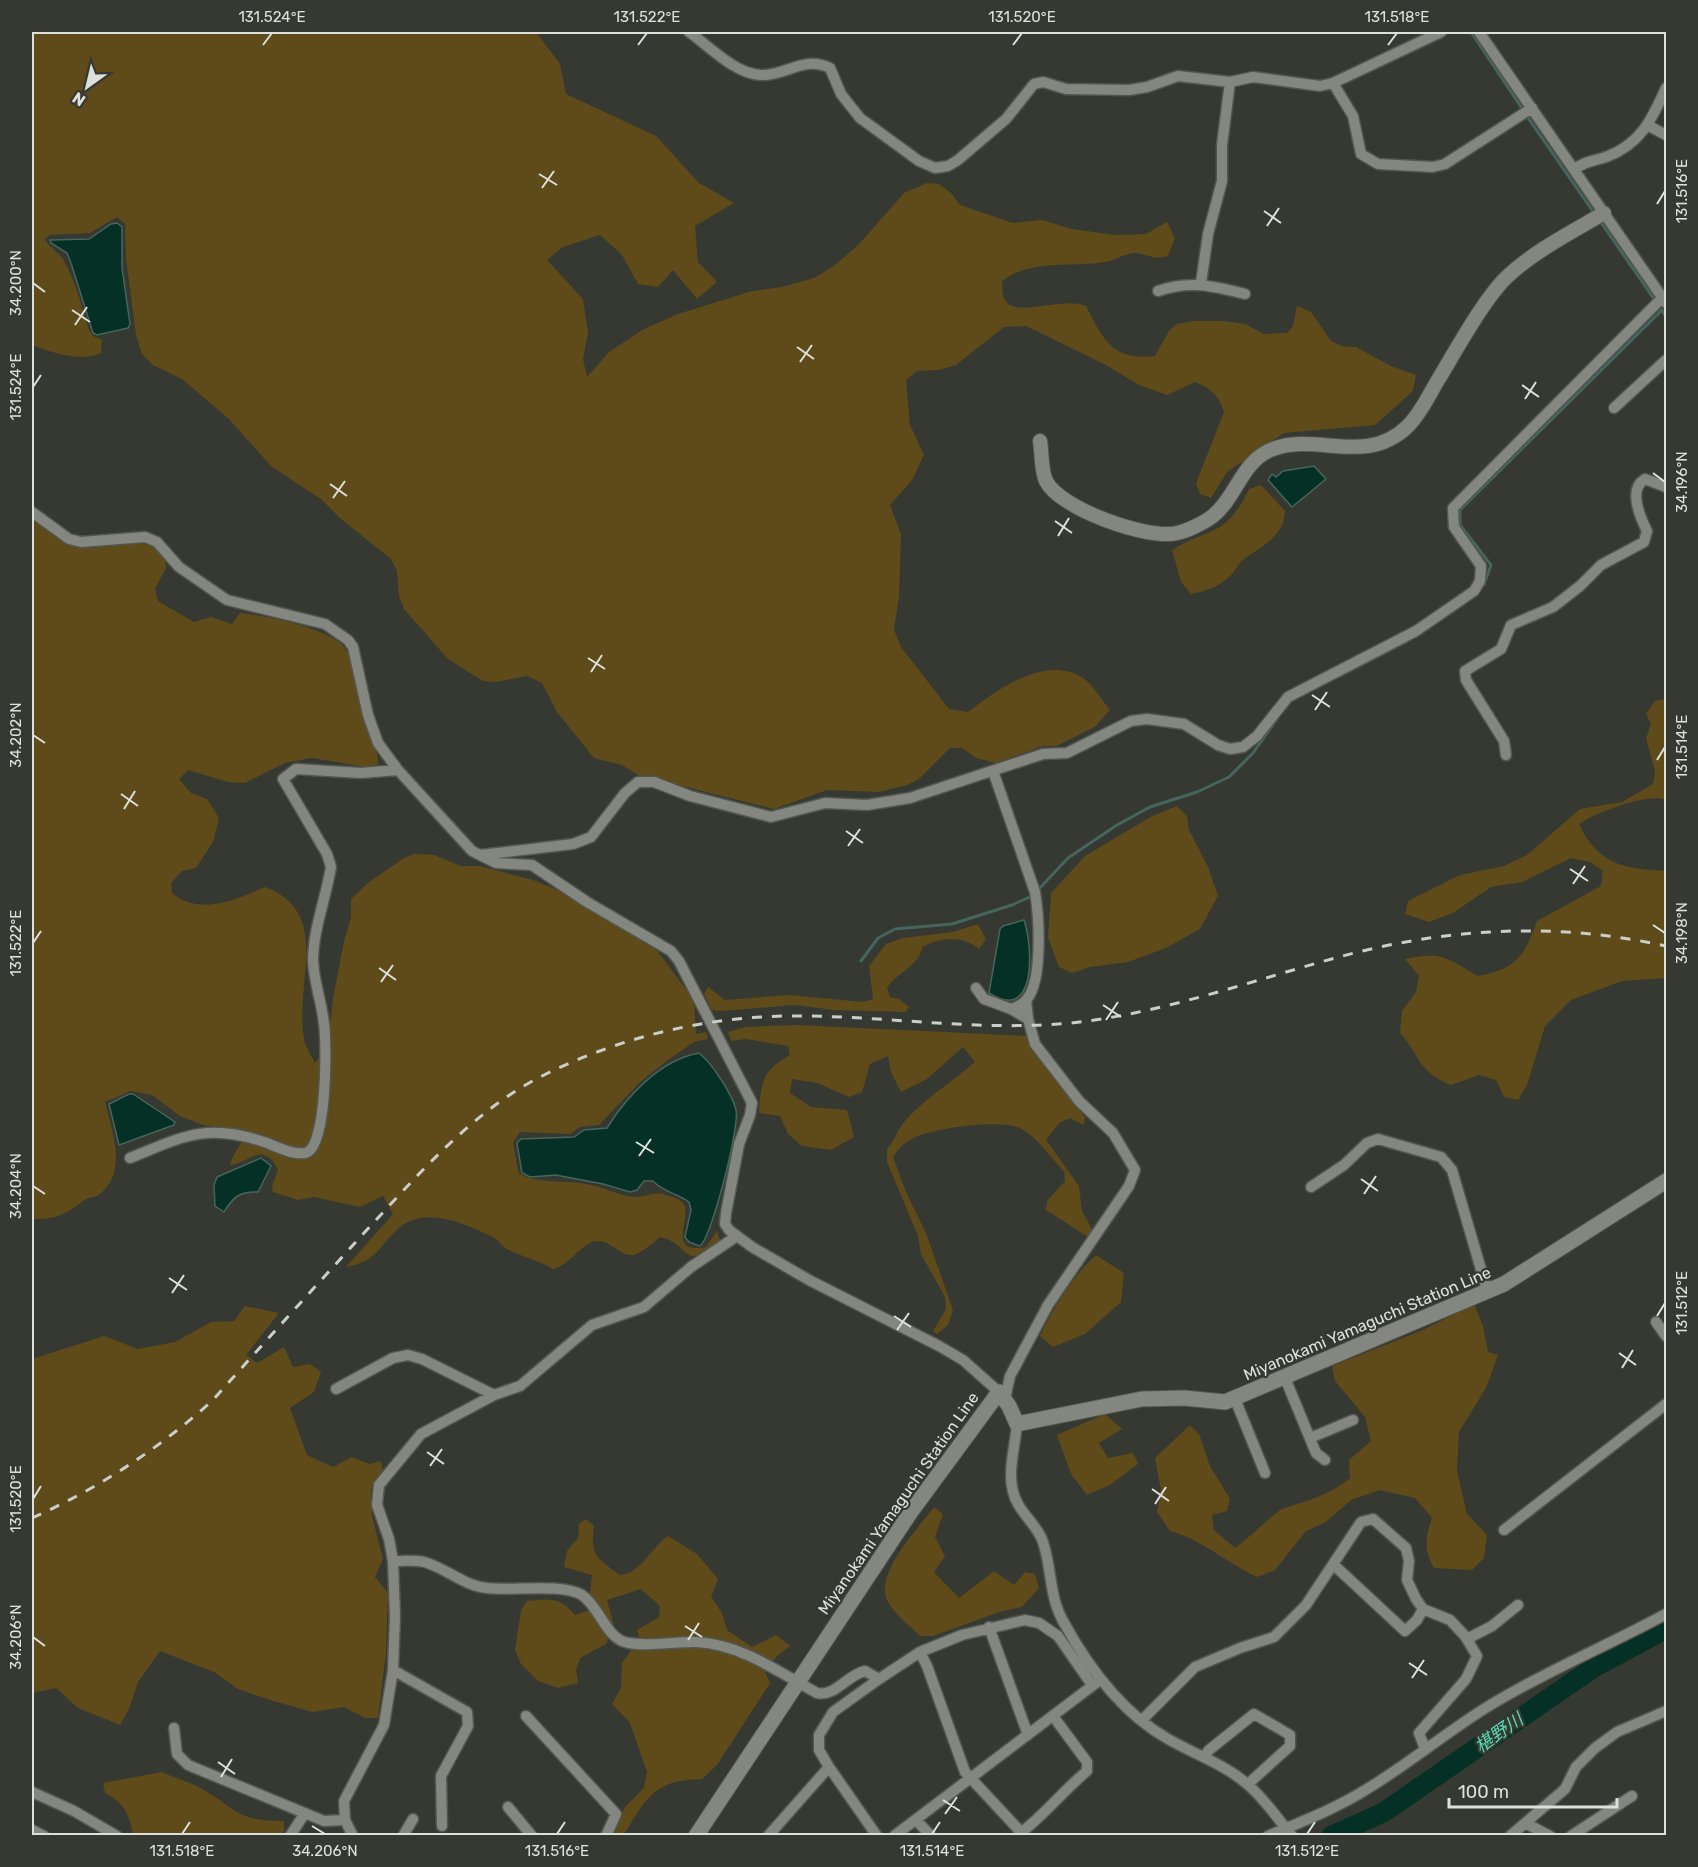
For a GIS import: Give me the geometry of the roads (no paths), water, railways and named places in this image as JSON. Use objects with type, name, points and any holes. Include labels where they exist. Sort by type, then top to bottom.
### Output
[{"type":"main road","name":"Miyanokami Yamaguchi Station Line","points":[[696,1836],[910,1513],[1002,1396],[1017,1424],[1142,1399],[1184,1398],[1215,1403],[1235,1399],[1503,1284],[1666,1181]]},
{"type":"street","points":[[689,32],[748,72],[766,74],[806,63],[830,68],[841,94],[860,118],[919,161],[935,168],[948,166],[966,154],[1006,119],[1034,84],[1042,82],[1066,90],[1128,90],[1147,87],[1178,76],[1230,82],[1254,77],[1320,86],[1333,83],[1441,32]]},
{"type":"street","points":[[480,855],[573,844],[591,837],[624,793],[638,782],[654,782],[690,796],[771,817],[825,803],[867,805],[910,798],[1043,754],[1067,753],[1131,720],[1148,719],[1184,724],[1218,745],[1230,749],[1243,747],[1257,736],[1288,697],[1416,631],[1474,591],[1480,581],[1481,566],[1454,527],[1453,508],[1664,301],[1479,32]]},
{"type":"street","points":[[1201,283],[1213,210],[1222,181],[1223,138],[1230,82]]},
{"type":"street","points":[[1333,83],[1353,116],[1361,154],[1378,164],[1432,167],[1445,164],[1532,108]]},
{"type":"street","points":[[1575,169],[1582,163],[1606,157],[1627,147],[1649,126],[1666,88]]},
{"type":"street","points":[[1649,126],[1666,135]]},
{"type":"street","points":[[1040,441],[1046,481],[1063,499],[1130,528],[1152,533],[1177,533],[1214,516],[1257,457],[1274,448],[1318,446],[1351,449],[1384,442],[1408,426],[1508,275],[1544,249],[1604,213]]},
{"type":"street","points":[[1158,291],[1201,283],[1245,294]]},
{"type":"street","points":[[1614,408],[1666,360]]},
{"type":"street","points":[[1506,755],[1504,741],[1466,680],[1465,671],[1501,649],[1511,625],[1552,607],[1580,586],[1601,565],[1644,542],[1647,538],[1647,531],[1639,512],[1636,490],[1639,482],[1645,479],[1666,487]]},
{"type":"street","points":[[32,512],[69,539],[81,542],[145,537],[157,542],[179,567],[227,600],[325,624],[338,632],[352,647],[378,743],[398,770],[454,832],[480,855],[496,863],[532,866],[587,902],[671,951],[679,961],[752,1103],[739,1144],[725,1224],[737,1236],[809,1280],[963,1360],[1002,1396],[1010,1376],[1048,1305],[1129,1186],[1135,1170],[1113,1133],[1079,1101],[1035,1044],[1028,1019],[1026,1000],[1035,981],[1038,911],[1032,882],[993,771]]},
{"type":"street","points":[[130,1158],[192,1133],[239,1135],[297,1154],[308,1153],[315,1148],[321,1123],[326,1054],[323,1013],[316,987],[313,960],[331,867],[327,854],[283,779],[296,769],[361,773],[398,770]]},
{"type":"street","points":[[976,988],[984,999],[1011,1009],[1028,1019]]},
{"type":"street","points":[[1011,1009],[1026,1000]]},
{"type":"street","points":[[1311,1187],[1344,1165],[1367,1143],[1378,1139],[1441,1157],[1452,1170],[1487,1290]]},
{"type":"street","points":[[353,1836],[345,1820],[344,1801],[386,1716],[393,1670],[395,1616],[393,1561],[389,1539],[377,1506],[379,1485],[421,1434],[494,1395],[520,1386],[592,1325],[644,1307],[691,1267],[737,1236]]},
{"type":"street","points":[[1656,1322],[1666,1336]]},
{"type":"street","points":[[336,1389],[393,1359],[408,1355],[422,1359],[494,1395]]},
{"type":"street","points":[[1285,1378],[1316,1453],[1324,1460]]},
{"type":"street","points":[[1235,1399],[1265,1473]]},
{"type":"street","points":[[1504,1530],[1666,1404]]},
{"type":"street","points":[[1310,1438],[1353,1420]]},
{"type":"street","points":[[1017,1424],[1011,1469],[1012,1490],[1018,1505],[1042,1539],[1052,1597],[1097,1683]]},
{"type":"street","points":[[1142,1720],[1195,1667],[1274,1637],[1306,1605],[1334,1565],[1345,1543],[1362,1522],[1373,1519],[1406,1548],[1409,1561],[1407,1580],[1416,1599],[1424,1608],[1450,1620],[1467,1639],[1477,1656],[1474,1666],[1419,1733],[1425,1749]]},
{"type":"street","points":[[393,1561],[423,1562],[468,1583],[487,1588],[567,1590],[588,1600],[613,1634],[627,1643],[698,1642],[729,1647],[777,1667],[824,1695],[855,1673],[865,1671],[879,1679]]},
{"type":"street","points":[[1334,1565],[1406,1631],[1417,1620],[1424,1608]]},
{"type":"street","points":[[1467,1639],[1492,1626],[1518,1605]]},
{"type":"street","points":[[1268,1836],[1289,1832],[1368,1789],[1425,1749],[1545,1673],[1610,1644],[1666,1614]]},
{"type":"street","points":[[877,1836],[819,1750],[819,1735],[833,1712],[920,1652],[989,1627],[1025,1620],[1039,1623],[1058,1636],[1097,1683],[1167,1739],[1204,1757],[1248,1784],[1289,1832]]},
{"type":"street","points":[[989,1627],[1028,1735]]},
{"type":"street","points":[[920,1652],[927,1665],[951,1737],[970,1778],[1019,1830],[1023,1831],[1047,1812],[1065,1789],[1087,1771],[1087,1762],[1053,1716]]},
{"type":"street","points":[[393,1670],[466,1712],[469,1718],[468,1726],[441,1776],[442,1826]]},
{"type":"street","points":[[894,1836],[1097,1683]]},
{"type":"street","points":[[1510,1836],[1527,1824],[1565,1789],[1576,1767],[1596,1748],[1617,1732],[1666,1711]]},
{"type":"street","points":[[1204,1757],[1209,1750],[1254,1714],[1290,1735],[1290,1746],[1248,1784]]},
{"type":"street","points":[[526,1716],[616,1814],[606,1836]]},
{"type":"street","points":[[174,1728],[177,1754],[188,1765],[324,1821],[345,1820]]},
{"type":"street","points":[[768,1836],[829,1767]]},
{"type":"street","points":[[32,1792],[74,1811],[117,1836]]},
{"type":"street","points":[[1571,1836],[1632,1796]]},
{"type":"street","points":[[508,1807],[532,1836]]},
{"type":"street","points":[[290,1836],[305,1813]]},
{"type":"street","points":[[403,1836],[413,1819]]},
{"type":"street","points":[[916,1820],[931,1836]]},
{"type":"street","points":[[1527,1824],[1550,1836]]},
{"type":"street","points":[[32,1830],[44,1836]]},
{"type":"water","points":[[117,223],[122,227],[122,268],[130,324],[128,328],[97,335],[93,333],[67,253],[50,240],[89,239],[111,224]]},
{"type":"water","points":[[1314,466],[1326,479],[1292,507],[1268,480],[1272,474],[1276,477],[1283,471]]},
{"type":"water","points":[[1024,920],[1029,947],[1028,978],[1024,991],[1016,998],[1005,1000],[989,993],[1000,929]]},
{"type":"water","points":[[699,1053],[715,1071],[736,1110],[730,1157],[718,1203],[700,1246],[689,1242],[685,1237],[691,1210],[689,1202],[661,1188],[653,1181],[644,1181],[637,1190],[630,1192],[556,1175],[530,1177],[522,1173],[517,1143],[521,1139],[574,1137],[584,1130],[607,1128],[624,1104],[658,1071],[671,1063]]},
{"type":"water","points":[[133,1094],[175,1122],[174,1125],[119,1145],[109,1104]]},
{"type":"water","points":[[261,1158],[271,1166],[258,1192],[238,1196],[224,1212],[215,1206],[214,1185],[217,1177]]},
{"type":"waterway","points":[[1471,32],[1523,110]]},
{"type":"waterway","points":[[1526,115],[1594,213]]},
{"type":"waterway","points":[[1600,221],[1656,302]]},
{"type":"waterway","points":[[1662,310],[1666,317]]},
{"type":"waterway","points":[[1484,585],[1491,565],[1460,525],[1460,510],[1662,310]]},
{"type":"waterway","points":[[1338,677],[1406,642]]},
{"type":"waterway","points":[[1037,891],[1068,858],[1117,825],[1150,807],[1197,792],[1229,777],[1253,753],[1277,719]]},
{"type":"waterway","points":[[861,961],[878,938],[895,929],[952,924],[1012,905],[1032,896]]},
{"type":"waterway","name":"椹野川","points":[[1331,1836],[1384,1812],[1593,1668],[1666,1629]]},
{"type":"railway","points":[[32,1518],[81,1494],[127,1467],[170,1436],[212,1401],[426,1166],[471,1124],[495,1105],[546,1074],[604,1049],[695,1025],[757,1017],[823,1016],[1000,1026],[1071,1023],[1178,1003],[1319,962],[1393,944],[1471,933],[1549,931],[1588,934],[1666,946]]}]
